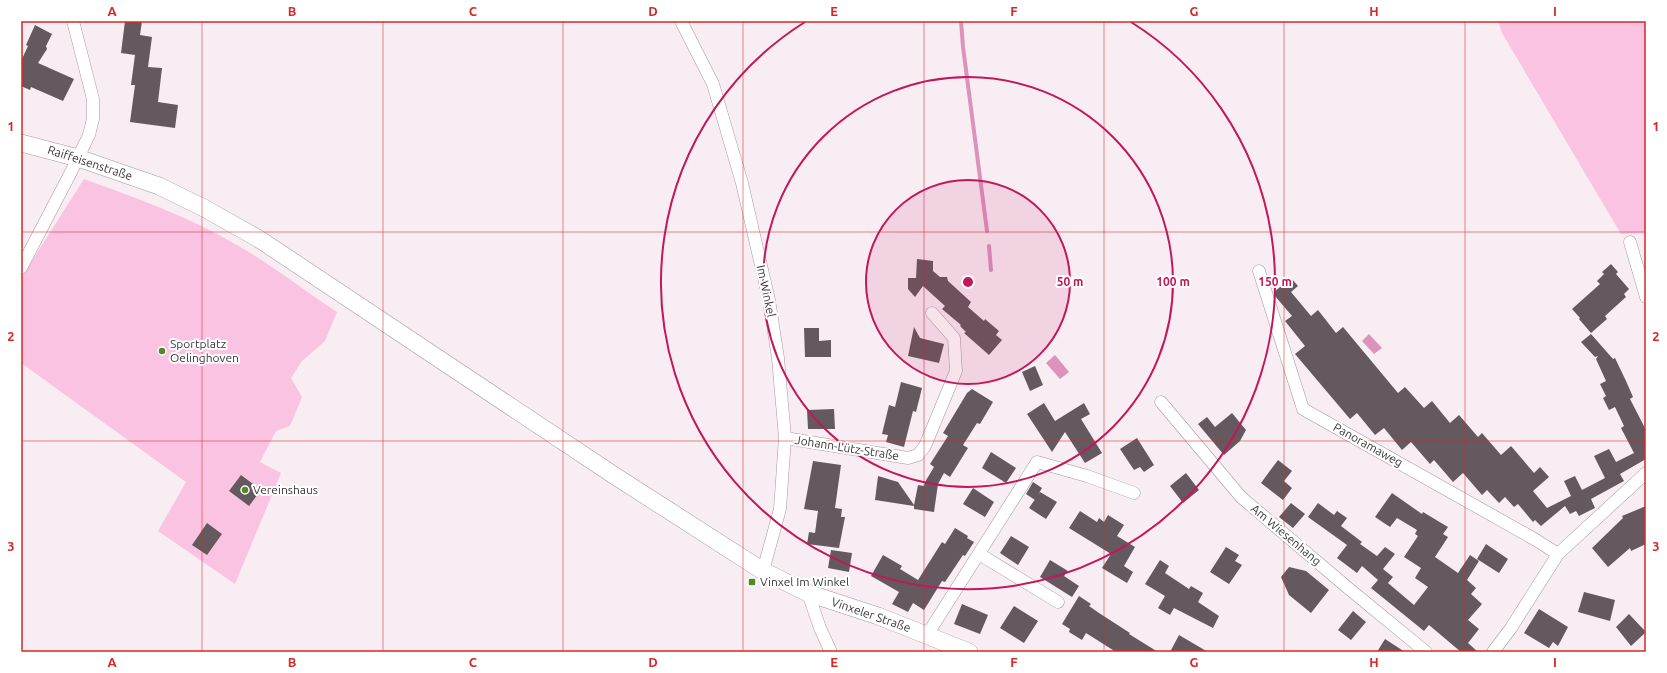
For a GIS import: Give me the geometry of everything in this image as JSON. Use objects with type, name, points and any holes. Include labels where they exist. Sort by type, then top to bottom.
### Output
[{"type":"main road","name":"Raiffeisenstraße","points":[[21,143],[78,158],[159,186],[204,208],[259,239],[712,539]]},
{"type":"main road","name":"Vinxeler Straße","points":[[712,539],[763,571],[808,593],[878,616],[969,652]]},
{"type":"street","points":[[21,268],[78,158],[89,134],[93,119],[93,100],[74,21]]},
{"type":"street","name":"Im Winkel","points":[[681,21],[713,84],[742,183],[769,300],[778,358],[785,438],[780,509],[763,571]]},
{"type":"street","points":[[1630,242],[1646,296]]},
{"type":"street","name":"Panoramaweg","points":[[1259,271],[1303,409],[1536,540],[1558,554]]},
{"type":"street","name":"Johann-Lütz-Straße","points":[[785,438],[908,458],[918,455],[926,446],[956,371],[954,338],[932,313]]},
{"type":"street","name":"Am Wiesenhang","points":[[1160,402],[1241,497],[1426,652]]},
{"type":"street","points":[[927,635],[1037,462],[1087,476],[1134,494]]},
{"type":"street","points":[[1498,651],[1558,554],[1646,472]]},
{"type":"street","points":[[979,554],[1058,602]]},
{"type":"street","points":[[808,593],[820,628],[831,652]]},
{"type":"shaded area","points":[[1498,21],[1646,21],[1646,233],[1621,234],[1502,33]]},
{"type":"shaded area","points":[[84,179],[161,208],[217,234],[261,260],[337,312],[325,341],[302,361],[291,378],[302,397],[290,426],[276,431],[260,462],[281,473],[235,584],[158,531],[186,482],[21,363],[21,278]]},
{"type":"shaded area","points":[[1369,334],[1382,348],[1374,354],[1362,341]]},
{"type":"shaded area","points":[[1055,355],[1069,372],[1060,379],[1046,363]]},
{"type":"building","points":[[125,21],[142,21],[140,35],[152,37],[148,67],[162,68],[158,102],[178,105],[175,128],[130,122],[135,85],[131,85],[135,55],[121,53]]},
{"type":"building","points":[[35,25],[52,34],[46,46],[47,49],[38,63],[74,79],[63,101],[31,87],[30,90],[21,86],[21,61]]},
{"type":"building","points":[[917,259],[933,261],[933,271],[940,277],[947,277],[948,281],[971,302],[968,307],[984,321],[985,319],[999,331],[996,335],[1002,340],[989,355],[964,333],[966,332],[960,326],[961,325],[942,309],[945,306],[923,286],[915,297],[908,289],[908,278],[916,278]]},
{"type":"building","points":[[1611,264],[1618,272],[1616,274],[1629,289],[1624,294],[1626,297],[1605,316],[1607,319],[1591,333],[1572,309],[1600,284],[1597,281],[1604,274],[1602,272]]},
{"type":"building","points":[[1291,278],[1298,286],[1291,292],[1311,316],[1318,310],[1336,333],[1343,327],[1398,393],[1405,387],[1424,408],[1432,401],[1450,423],[1459,415],[1478,437],[1482,433],[1501,455],[1511,446],[1534,473],[1540,467],[1549,477],[1533,491],[1547,508],[1571,496],[1564,481],[1575,476],[1582,490],[1605,478],[1594,456],[1609,449],[1616,462],[1634,453],[1621,428],[1624,426],[1615,407],[1609,410],[1603,398],[1606,396],[1600,384],[1606,381],[1596,359],[1598,356],[1595,357],[1581,342],[1591,334],[1613,359],[1615,358],[1626,381],[1633,397],[1630,399],[1646,430],[1646,459],[1620,474],[1624,481],[1591,499],[1595,508],[1579,516],[1576,511],[1570,514],[1565,506],[1541,526],[1535,520],[1533,522],[1518,504],[1514,507],[1505,497],[1499,503],[1487,490],[1482,495],[1463,473],[1453,482],[1434,460],[1430,464],[1411,442],[1402,450],[1384,428],[1375,435],[1357,413],[1350,419],[1295,354],[1305,346],[1285,321],[1292,316],[1275,296],[1274,292]]},
{"type":"building","points":[[914,327],[920,338],[944,344],[939,363],[908,356]]},
{"type":"building","points":[[804,328],[819,328],[819,341],[831,340],[831,357],[805,357]]},
{"type":"building","points":[[1035,366],[1043,385],[1030,391],[1022,372]]},
{"type":"building","points":[[901,382],[922,388],[916,412],[913,411],[904,447],[886,442],[888,435],[882,434],[889,405],[895,407]]},
{"type":"building","points":[[972,389],[993,402],[980,424],[977,423],[963,445],[968,448],[950,477],[944,473],[938,484],[934,512],[914,509],[914,506],[875,500],[878,476],[898,482],[914,505],[918,485],[924,486],[934,467],[930,464],[948,436],[943,433],[967,393]]},
{"type":"building","points":[[1044,403],[1055,421],[1084,403],[1090,414],[1081,419],[1102,453],[1085,463],[1065,432],[1052,452],[1027,414]]},
{"type":"building","points":[[834,409],[835,429],[808,429],[807,410]]},
{"type":"building","points":[[1232,413],[1246,430],[1240,441],[1224,455],[1198,424],[1207,417],[1215,427]]},
{"type":"building","points":[[1137,438],[1154,465],[1144,472],[1140,467],[1134,470],[1120,449]]},
{"type":"building","points":[[991,452],[1016,468],[1006,483],[982,468]]},
{"type":"building","points":[[1278,460],[1292,471],[1284,481],[1292,488],[1283,500],[1261,483]]},
{"type":"building","points":[[813,461],[841,465],[835,508],[842,509],[841,517],[845,517],[839,548],[807,544],[809,532],[815,533],[818,511],[804,509]]},
{"type":"building","points":[[1186,473],[1199,490],[1183,503],[1170,486]]},
{"type":"building","name":"Vereinshaus","points":[[241,475],[261,490],[249,506],[229,491]]},
{"type":"building","points":[[1033,482],[1042,488],[1035,500],[1026,494]]},
{"type":"building","points":[[973,488],[994,502],[985,517],[963,504]]},
{"type":"building","points":[[1040,492],[1057,502],[1046,519],[1029,508]]},
{"type":"building","points":[[1392,493],[1422,514],[1423,512],[1448,527],[1443,534],[1448,537],[1435,557],[1458,573],[1470,555],[1479,561],[1467,580],[1476,588],[1471,594],[1482,604],[1468,620],[1479,629],[1468,643],[1478,652],[1461,652],[1429,625],[1424,631],[1371,588],[1378,580],[1362,566],[1357,573],[1337,558],[1347,545],[1308,517],[1318,503],[1334,515],[1337,511],[1347,518],[1341,526],[1362,542],[1360,544],[1377,556],[1385,547],[1395,554],[1383,569],[1393,577],[1388,583],[1414,605],[1428,587],[1415,578],[1421,568],[1404,557],[1418,536],[1415,534],[1417,530],[1397,518],[1390,527],[1375,517]]},
{"type":"building","points":[[1291,503],[1305,514],[1293,528],[1279,517]]},
{"type":"building","points":[[1646,506],[1646,544],[1631,551],[1630,548],[1608,567],[1592,548],[1623,518],[1622,516]]},
{"type":"building","points":[[1080,511],[1097,522],[1099,518],[1104,522],[1108,515],[1124,525],[1117,536],[1135,547],[1124,566],[1133,572],[1127,583],[1102,568],[1111,554],[1069,528]]},
{"type":"building","points":[[207,523],[222,534],[207,555],[192,545]]},
{"type":"building","points":[[955,528],[968,536],[967,538],[974,542],[965,556],[963,555],[945,582],[942,581],[924,610],[913,603],[908,612],[892,604],[899,592],[871,576],[883,555],[902,566],[900,569],[918,580],[942,542],[945,544]]},
{"type":"building","points":[[1011,536],[1029,547],[1018,565],[1000,553]]},
{"type":"building","points":[[1486,544],[1508,559],[1499,573],[1477,559]]},
{"type":"building","points":[[1226,547],[1239,555],[1235,561],[1242,565],[1229,584],[1210,572]]},
{"type":"building","points":[[831,550],[852,553],[849,572],[828,568]]},
{"type":"building","points":[[1050,560],[1068,571],[1064,576],[1079,586],[1072,597],[1040,577]]},
{"type":"building","points":[[1160,560],[1169,566],[1165,573],[1189,589],[1191,586],[1203,593],[1198,602],[1219,616],[1213,628],[1174,608],[1170,615],[1158,608],[1165,596],[1145,584]]},
{"type":"building","points":[[1289,567],[1306,571],[1329,590],[1311,613],[1289,595],[1281,577]]},
{"type":"building","points":[[1584,592],[1615,600],[1610,621],[1578,612]]},
{"type":"building","points":[[1079,596],[1091,604],[1089,606],[1158,652],[1116,652],[1086,633],[1082,640],[1069,632],[1070,629],[1062,624]]},
{"type":"building","points":[[962,604],[988,615],[980,634],[954,624]]},
{"type":"building","points":[[1014,606],[1038,621],[1024,643],[1000,628]]},
{"type":"building","points":[[1539,609],[1568,627],[1558,646],[1553,642],[1549,648],[1524,633]]},
{"type":"building","points":[[1353,611],[1366,622],[1351,640],[1338,630]]},
{"type":"building","points":[[1629,614],[1646,632],[1631,646],[1616,627]]},
{"type":"building","points":[[1179,635],[1208,652],[1170,652]]},
{"type":"building","points":[[1385,639],[1405,652],[1377,652]]},
{"type":"waterway","points":[[961,21],[963,47],[987,231]]},
{"type":"waterway","points":[[989,246],[991,270]]},
{"type":"place","name":"Sportplatz Oelinghoven","points":[[162,351]]},
{"type":"place","name":"Vereinshaus","points":[[245,490]]},
{"type":"place","name":"Vinxel Im Winkel","points":[[752,582]]}]
